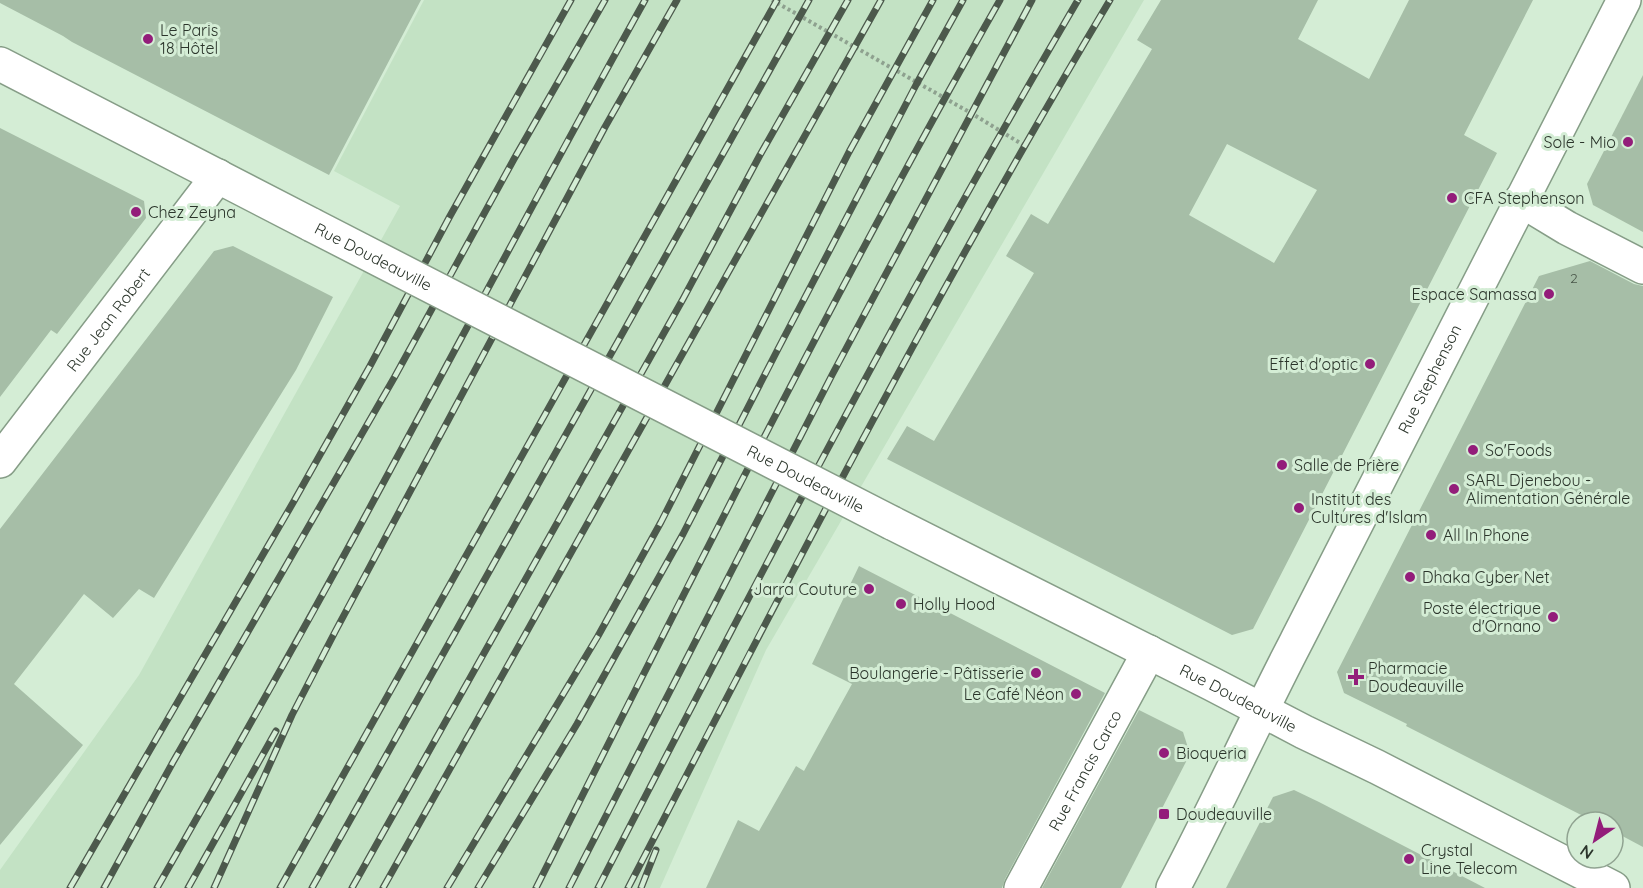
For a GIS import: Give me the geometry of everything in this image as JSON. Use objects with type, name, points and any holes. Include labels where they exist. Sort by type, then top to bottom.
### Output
[{"type":"street","name":"Rue Stephenson","points":[[1173,888],[1261,710],[1624,0]]},
{"type":"street","name":"Rue Doudeauville","points":[[0,64],[892,523],[1613,888]]},
{"type":"street","name":"Rue Jean Robert","points":[[0,461],[218,176]]},
{"type":"street","points":[[1521,200],[1567,228],[1643,267]]},
{"type":"street","name":"Rue Francis Carco","points":[[1021,888],[1149,652]]},
{"type":"path","points":[[772,0],[1025,146]]},
{"type":"shaded area","points":[[424,0],[1144,0],[766,650],[660,888],[0,888],[0,870],[139,675],[400,206],[334,171]]},
{"type":"building","points":[[0,0],[421,0],[329,175],[72,42],[0,3]]},
{"type":"building","points":[[1161,0],[1318,0],[1298,39],[1369,79],[1409,0],[1533,0],[1464,135],[1497,153],[1253,629],[1232,635],[887,459],[907,426],[934,441],[1034,273],[1006,256],[1031,214],[1048,224],[1152,49],[1137,40]],"holes":[[[1227,144],[1317,190],[1274,263],[1189,215]]]},
{"type":"building","points":[[1643,75],[1643,232],[1593,205],[1587,184]]},
{"type":"building","points":[[0,128],[144,201],[146,218],[57,334],[51,330],[0,397]]},
{"type":"building","points":[[233,246],[333,297],[296,370],[154,598],[139,589],[113,618],[84,594],[14,684],[83,745],[0,845],[0,529],[214,251]]},
{"type":"building","points":[[1590,261],[1634,284],[1643,286],[1643,847],[1625,837],[1625,810],[1571,810],[1344,693],[1337,672],[1539,276]]},
{"type":"building","points":[[859,566],[1105,693],[1002,888],[706,888],[738,820],[759,831],[796,766],[804,771],[852,684],[812,664]]},
{"type":"building","points":[[1139,710],[1183,732],[1190,754],[1121,888],[1042,888]]},
{"type":"building","points":[[1294,790],[1485,888],[1226,888],[1273,797]]},
{"type":"railway","points":[[70,888],[294,501],[571,0]]},
{"type":"railway","points":[[104,888],[173,762],[394,378],[514,159],[605,0]]},
{"type":"railway","points":[[157,888],[336,570],[645,0]]},
{"type":"railway","points":[[214,888],[292,715],[336,630],[605,127],[677,0]]},
{"type":"railway","points":[[280,888],[777,0]]},
{"type":"railway","points":[[312,888],[809,0]]},
{"type":"railway","points":[[352,888],[848,0]]},
{"type":"railway","points":[[383,888],[881,0]]},
{"type":"railway","points":[[447,888],[598,636],[661,522],[849,152],[933,0]]},
{"type":"railway","points":[[478,888],[577,724],[683,534],[917,83],[963,0]]},
{"type":"railway","points":[[536,888],[820,330],[1000,0]]},
{"type":"railway","points":[[569,888],[832,375],[1032,0]]},
{"type":"railway","points":[[598,888],[892,330],[1078,0]]},
{"type":"railway","points":[[628,888],[922,329],[1110,0]]},
{"type":"railway","points":[[188,888],[276,731]]},
{"type":"railway","points":[[641,888],[656,850]]},
{"type":"place","name":"Le Paris 18 Hôtel","points":[[148,39]]},
{"type":"place","name":"Sole - Mio","points":[[1628,142]]},
{"type":"place","name":"CFA Stephenson","points":[[1452,198]]},
{"type":"place","name":"Chez Zeyna","points":[[136,212]]},
{"type":"place","name":"Espace Samassa","points":[[1549,294]]},
{"type":"place","name":"Effet d'optic","points":[[1370,364]]},
{"type":"place","name":"So'Foods","points":[[1473,450]]},
{"type":"place","name":"Salle de Prière","points":[[1282,465]]},
{"type":"place","name":"SARL Djenebou - Alimentation Générale","points":[[1454,489]]},
{"type":"place","name":"Institut des Cultures d'Islam","points":[[1299,508]]},
{"type":"place","name":"All In Phone","points":[[1431,535]]},
{"type":"place","name":"Dhaka Cyber Net","points":[[1410,577]]},
{"type":"place","name":"Jarra Couture","points":[[869,589]]},
{"type":"place","name":"Holly Hood","points":[[901,604]]},
{"type":"place","name":"Poste électrique d'Ornano","points":[[1553,617]]},
{"type":"place","name":"Boulangerie - Pâtisserie","points":[[1036,673]]},
{"type":"place","name":"Pharmacie Doudeauville","points":[[1356,677]]},
{"type":"place","name":"Le Café Néon","points":[[1076,694]]},
{"type":"place","name":"Bioqueria","points":[[1164,753]]},
{"type":"place","name":"Doudeauville","points":[[1164,814]]},
{"type":"place","name":"Crystal Line Telecom","points":[[1409,859]]}]
